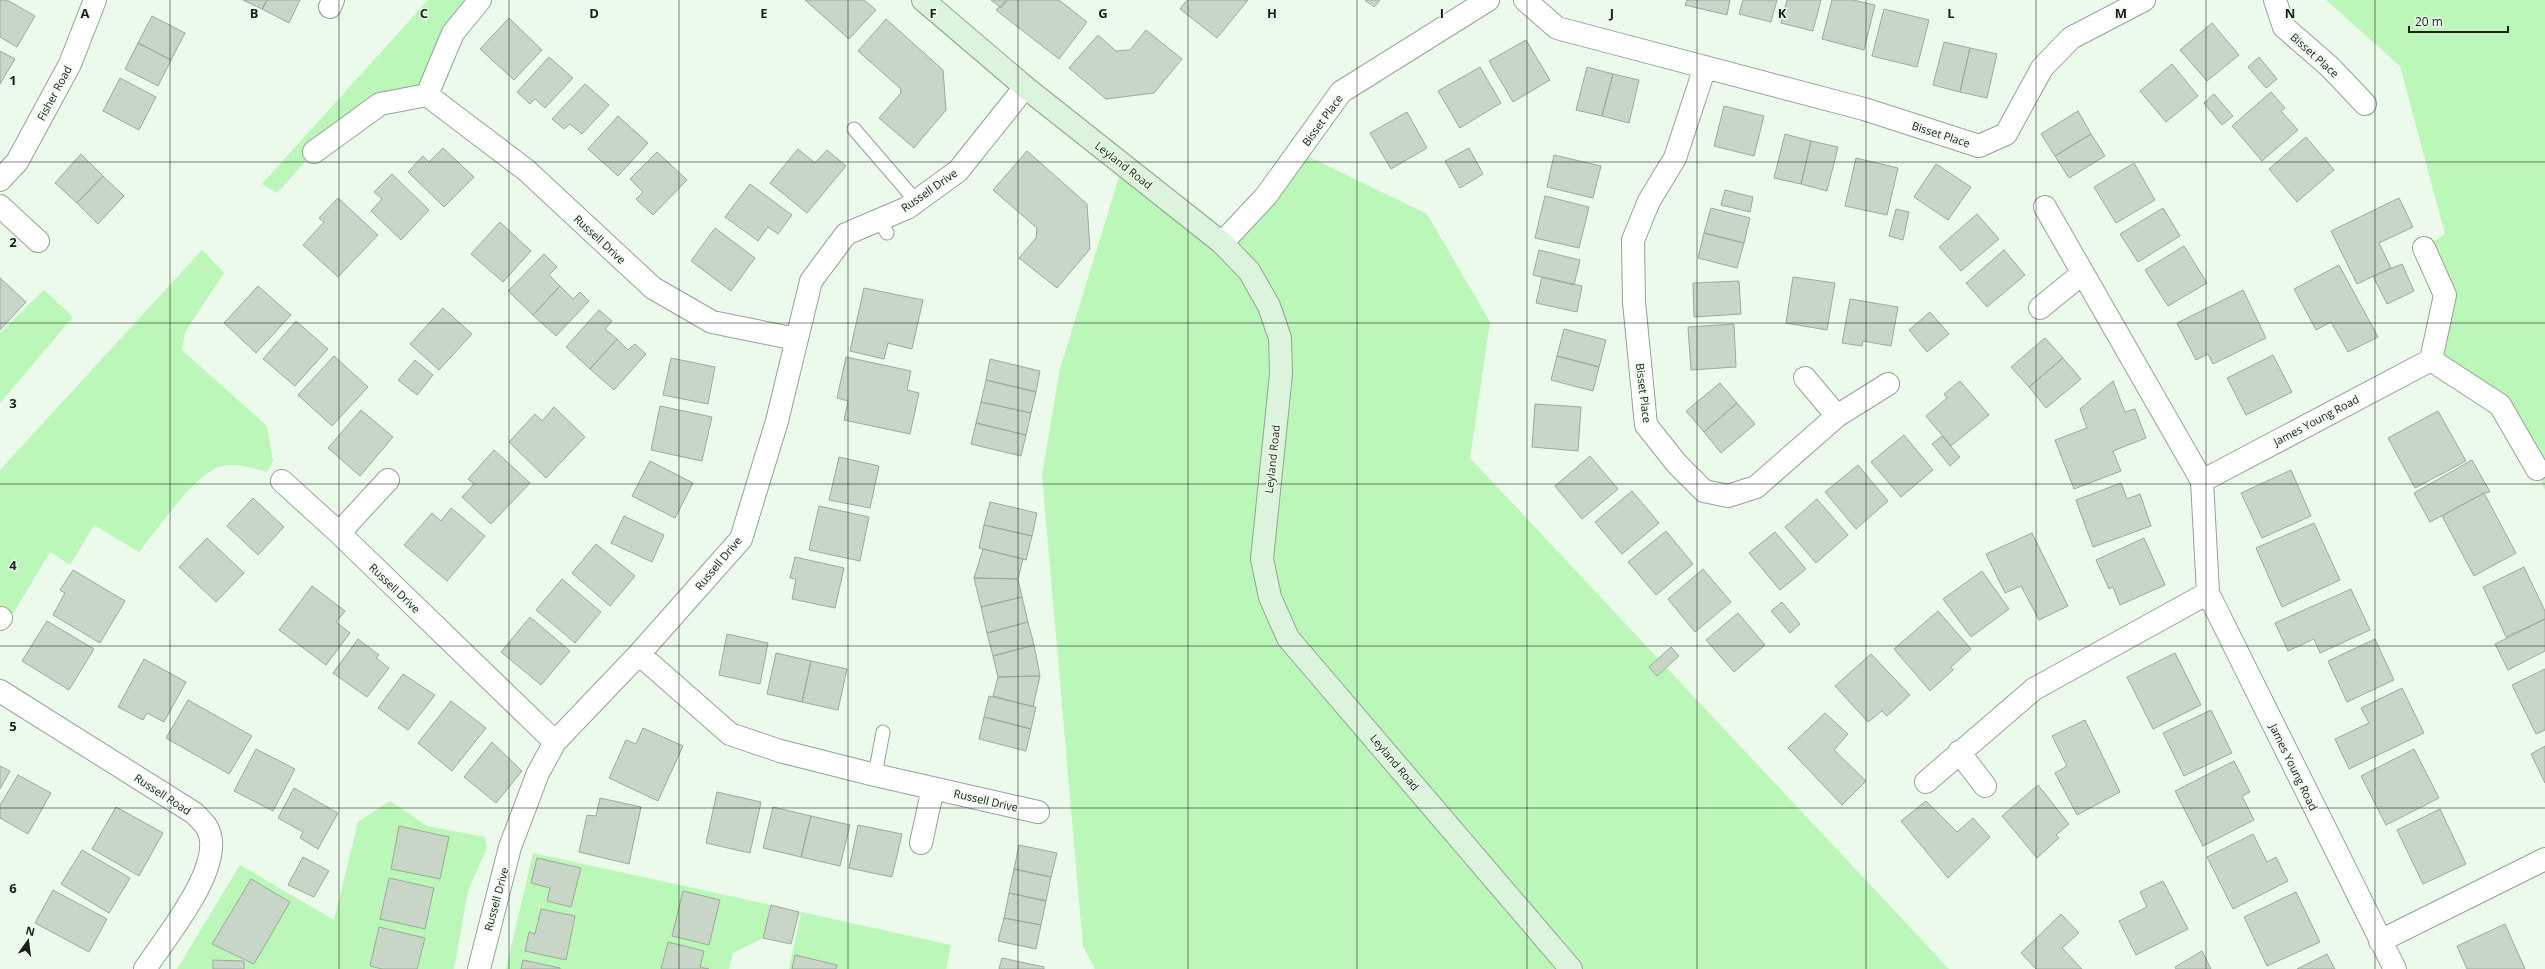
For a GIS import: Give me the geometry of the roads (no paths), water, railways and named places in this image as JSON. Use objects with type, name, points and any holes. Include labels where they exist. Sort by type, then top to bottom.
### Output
[{"type":"street","name":"Fisher Road","points":[[0,180],[17,162],[70,64],[95,0]]},
{"type":"street","points":[[314,152],[380,104],[427,95],[453,32],[480,0]]},
{"type":"street","name":"Leyland Road","points":[[923,0],[1025,87],[1222,243],[1249,271],[1269,306],[1280,338],[1281,374],[1262,559],[1270,597],[1288,638],[1571,969]]},
{"type":"street","name":"Bisset Place","points":[[1222,243],[1266,196],[1341,92],[1488,0]]},
{"type":"street","name":"Bisset Place","points":[[1525,0],[1557,28],[1864,109],[1979,146],[2006,134],[2042,68],[2071,38],[2144,0]]},
{"type":"street","name":"Bisset Place","points":[[2276,0],[2284,27],[2330,67],[2365,104]]},
{"type":"street","name":"Bisset Place","points":[[1704,67],[1676,158],[1649,201],[1633,240],[1634,302],[1646,425],[1677,464],[1704,491],[1728,496],[1756,487],[1837,416],[1888,384]]},
{"type":"street","name":"Russell Drive","points":[[479,969],[510,847],[538,773],[555,742],[639,654],[741,539],[777,421],[811,281],[846,234],[883,226],[958,172],[1025,87]]},
{"type":"street","name":"Russell Drive","points":[[427,95],[526,170],[652,288],[712,322],[796,339]]},
{"type":"street","points":[[0,206],[38,241]]},
{"type":"street","name":"James Young Road","points":[[2045,207],[2202,481],[2208,593],[2395,969]]},
{"type":"street","points":[[2424,248],[2445,295],[2431,360],[2500,405],[2537,469]]},
{"type":"street","points":[[2040,308],[2083,273]]},
{"type":"street","name":"James Young Road","points":[[2202,481],[2431,360]]},
{"type":"street","points":[[1805,378],[1837,416]]},
{"type":"street","points":[[339,533],[388,480]]},
{"type":"street","name":"Russell Drive","points":[[282,481],[339,533],[555,742]]},
{"type":"street","points":[[1926,782],[2034,689],[2208,593]]},
{"type":"street","name":"Russell Drive","points":[[639,654],[730,734],[780,751],[875,775],[1038,812]]},
{"type":"street","name":"Russell Road","points":[[0,691],[194,813],[207,827],[211,845],[210,863],[201,884],[145,969]]},
{"type":"street","points":[[1959,752],[1985,786]]},
{"type":"street","points":[[921,843],[933,788]]},
{"type":"street","points":[[2380,941],[2545,859]]},
{"type":"lane","points":[[854,128],[916,201]]},
{"type":"lane","points":[[875,775],[883,732]]}]
